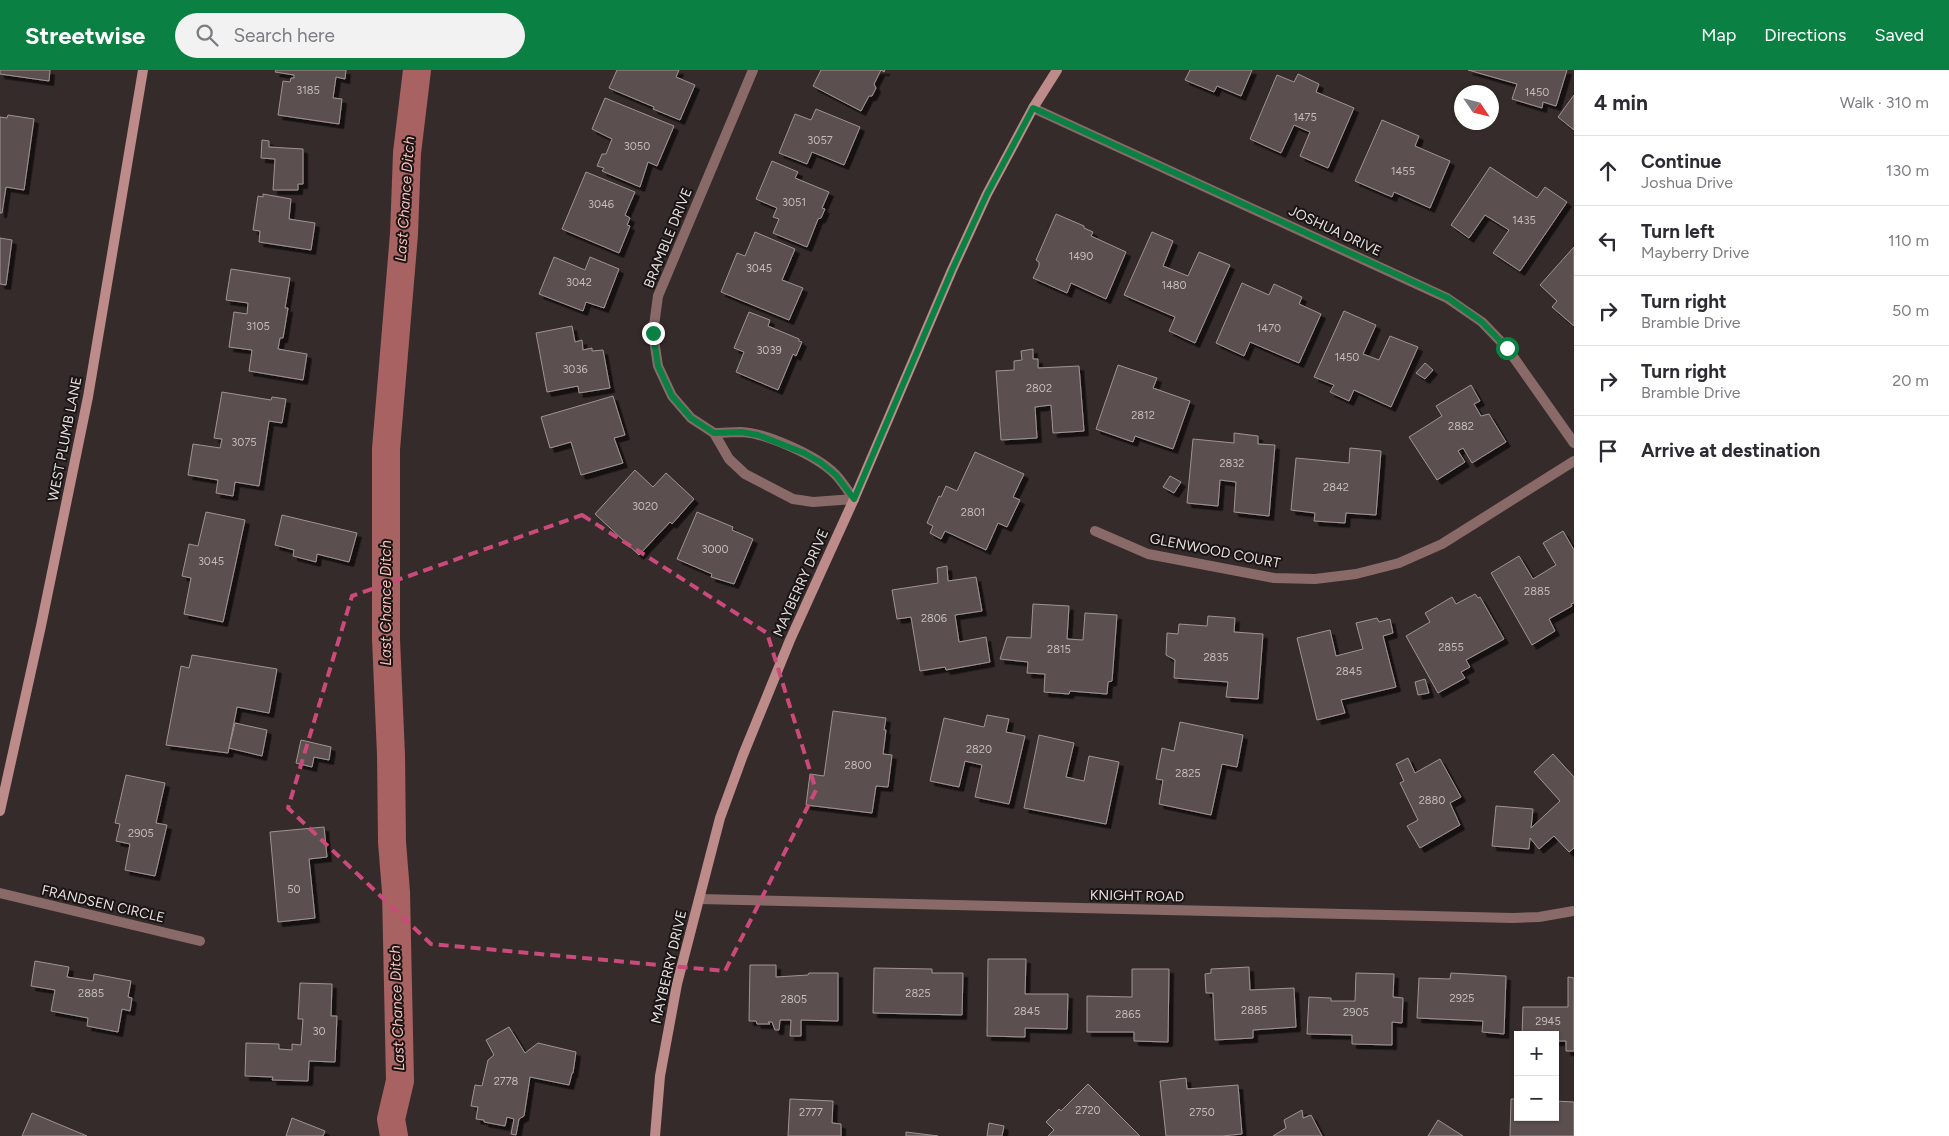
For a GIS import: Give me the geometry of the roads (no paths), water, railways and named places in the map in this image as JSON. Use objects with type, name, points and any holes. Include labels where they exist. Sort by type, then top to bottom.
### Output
[{"type":"main road","name":"WEST PLUMB LANE","points":[[0,811],[88,397],[143,70]]},
{"type":"main road","name":"MAYBERRY DRIVE","points":[[655,1136],[660,1076],[677,984],[720,818],[743,756],[790,640],[854,499],[952,270],[987,194],[1033,108],[1057,70]]},
{"type":"street","name":"BRAMBLE DRIVE","points":[[753,70],[658,296],[653,333],[658,366],[672,396],[691,418],[714,433],[728,458],[744,474],[793,500],[814,502],[854,499]]},
{"type":"street","name":"JOSHUA DRIVE","points":[[1033,108],[1448,298],[1482,322],[1507,348],[1574,443]]},
{"type":"street","points":[[714,433],[741,432],[758,435],[804,453],[820,462],[836,475],[854,499]]},
{"type":"street","name":"GLENWOOD COURT","points":[[1095,532],[1148,554],[1274,578],[1314,579],[1356,574],[1400,563],[1442,544],[1574,461]]},
{"type":"street","name":"FRANDSEN CIRCLE","points":[[0,893],[200,941]]},
{"type":"street","name":"KNIGHT ROAD","points":[[699,898],[1503,918],[1540,917],[1574,911]]},
{"type":"waterway","name":"Last Chance Ditch","points":[[394,1136],[391,1119],[400,1081],[396,892],[392,842],[391,755],[386,639],[386,449],[404,234],[407,153],[417,70]]}]
